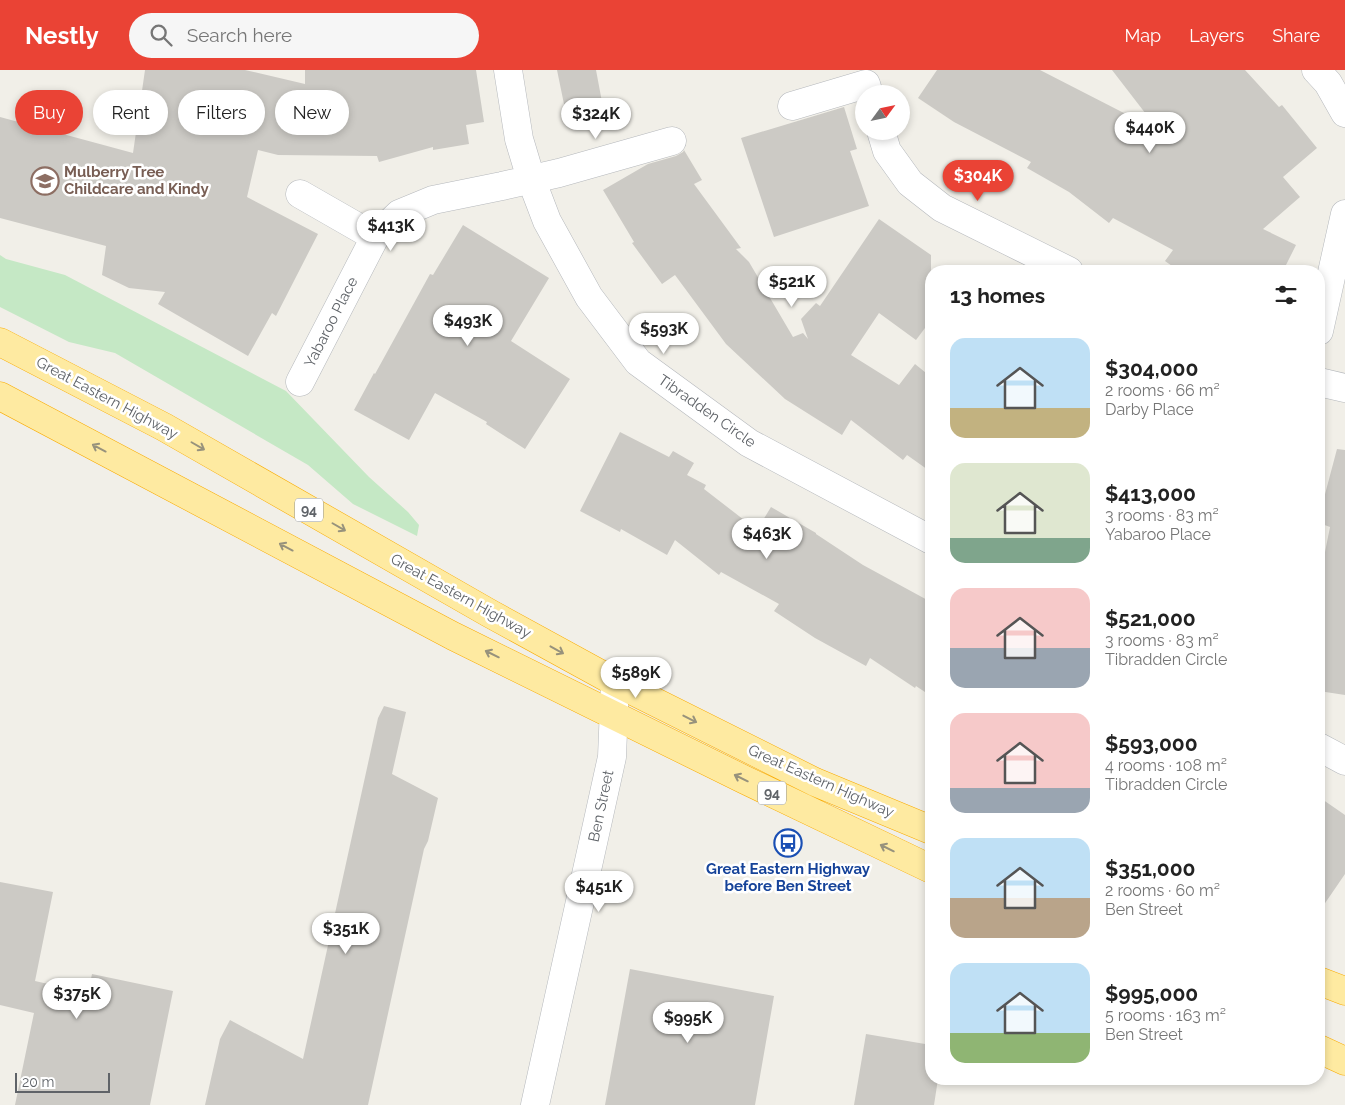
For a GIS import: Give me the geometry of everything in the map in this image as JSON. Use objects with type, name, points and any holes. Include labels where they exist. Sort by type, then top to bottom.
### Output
[{"type":"highway","name":"Great Eastern Highway","points":[[0,342],[164,427],[615,682],[814,782],[925,828]]},
{"type":"highway","name":"Great Eastern Highway","points":[[0,396],[453,636],[736,776],[925,866]]},
{"type":"highway","points":[[1325,983],[1345,991]]},
{"type":"highway","points":[[1325,1052],[1345,1061]]},
{"type":"street","name":"Tibradden Circle","points":[[508,70],[518,139],[547,221],[589,297],[638,362],[749,443],[925,537]]},
{"type":"street","points":[[1316,70],[1328,83],[1345,113]]},
{"type":"street","points":[[792,106],[855,87]]},
{"type":"street","points":[[884,140],[887,151],[910,183],[942,208],[1057,265]]},
{"type":"street","name":"Yabaroo Place","points":[[300,382],[375,237],[399,214],[434,200],[531,180],[672,141]]},
{"type":"street","points":[[300,194],[375,237]]},
{"type":"street","points":[[1325,304],[1345,214]]},
{"type":"street","name":"Ben Street","points":[[535,1105],[612,757],[615,682]]},
{"type":"street","points":[[1325,750],[1345,761]]},
{"type":"green space","points":[[0,255],[6,259],[65,275],[286,391],[369,477],[408,512],[419,525],[417,536],[353,504],[308,465],[115,353],[69,342],[0,307]]},
{"type":"building","points":[[145,70],[245,70],[305,84],[305,70],[476,70],[484,122],[466,125],[469,144],[433,150],[433,147],[379,162],[377,156],[278,155],[258,150],[247,197],[318,234],[276,316],[272,313],[248,356],[158,304],[165,292],[129,288],[102,275],[106,246],[0,218],[0,117],[15,121],[15,135],[66,135],[133,153],[136,135],[168,135],[168,90],[142,90]]},
{"type":"building","points":[[557,70],[596,70],[602,102],[565,109]]},
{"type":"building","points":[[937,70],[1040,70],[1159,131],[1112,70],[1245,70],[1279,107],[1282,105],[1317,148],[1283,177],[1300,197],[1263,229],[1296,245],[1286,265],[1171,265],[1165,261],[1173,250],[1113,218],[1109,223],[1069,192],[1027,168],[1031,162],[954,122],[918,98]]},
{"type":"building","points":[[844,107],[857,149],[850,151],[869,206],[774,237],[741,138]]},
{"type":"building","points":[[684,150],[702,180],[694,184],[741,248],[736,249],[749,262],[793,337],[803,333],[808,339],[801,319],[816,303],[820,306],[879,219],[931,255],[931,265],[925,265],[925,328],[916,340],[879,313],[851,355],[899,385],[915,364],[925,372],[925,468],[907,455],[903,460],[851,420],[842,435],[785,399],[726,344],[675,275],[662,284],[632,243],[634,242],[603,190],[648,164],[676,156]]},
{"type":"building","points":[[463,225],[549,278],[511,341],[570,379],[525,449],[486,424],[487,422],[435,393],[409,440],[354,410],[430,274],[433,275]]},
{"type":"building","points":[[620,432],[669,457],[673,451],[694,463],[687,475],[706,485],[704,489],[757,530],[771,507],[816,533],[863,565],[925,599],[925,692],[916,686],[915,688],[870,658],[866,666],[815,638],[774,611],[779,604],[721,572],[719,575],[675,540],[667,555],[621,529],[620,532],[580,511]]},
{"type":"building","points":[[1337,449],[1345,450],[1345,695],[1325,692],[1325,552],[1330,527],[1325,525],[1325,494]]},
{"type":"building","points":[[384,706],[406,712],[392,774],[438,798],[428,841],[424,849],[368,1105],[205,1105],[220,1039],[230,1020],[303,1059],[378,718]]},
{"type":"building","points":[[1325,801],[1345,815],[1345,874],[1325,903]]},
{"type":"building","points":[[0,882],[53,892],[35,981],[88,993],[92,974],[173,991],[150,1105],[15,1105],[34,1013],[0,1005]]},
{"type":"building","points":[[630,969],[774,996],[755,1105],[605,1105]]},
{"type":"building","points":[[866,1034],[925,1044],[925,1085],[937,1085],[934,1105],[854,1105]]},
{"type":"place","name":"Mulberry Tree Childcare and Kindy","points":[[45,181]]},
{"type":"place","name":"Great Eastern Highway before Ben Street","points":[[788,843]]}]
